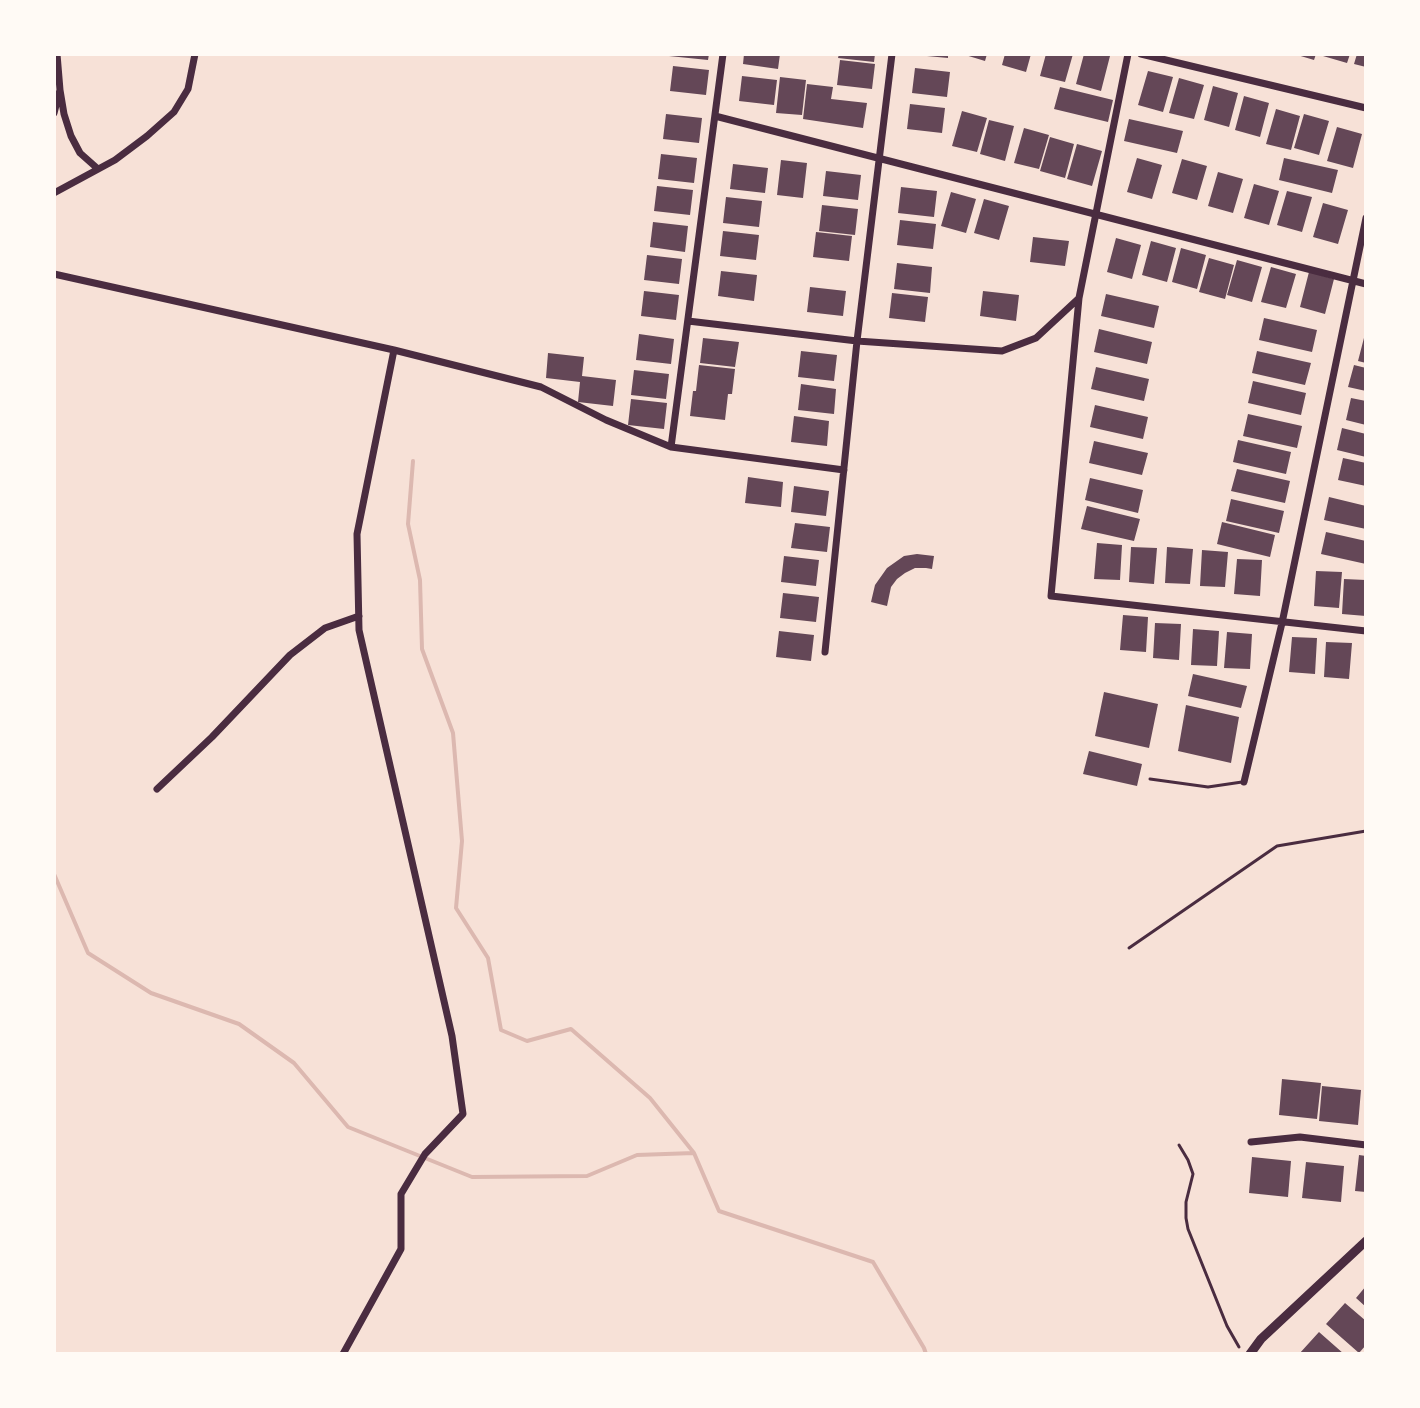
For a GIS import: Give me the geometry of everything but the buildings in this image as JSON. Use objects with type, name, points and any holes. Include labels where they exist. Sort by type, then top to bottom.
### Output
[{"type":"main road","points":[[1250,1354],[1261,1339],[1366,1241]]},
{"type":"street","points":[[57,54],[64,114],[71,136],[80,153],[98,169]]},
{"type":"street","points":[[54,193],[115,160],[174,112],[188,89],[195,54]]},
{"type":"street","points":[[671,447],[723,54]]},
{"type":"street","points":[[825,652],[857,341],[892,54]]},
{"type":"street","points":[[1128,54],[1079,298],[1051,596],[1366,631]]},
{"type":"street","points":[[1141,54],[1366,108]]},
{"type":"street","points":[[54,113],[60,90]]},
{"type":"street","points":[[715,116],[1366,284]]},
{"type":"street","points":[[1244,782],[1282,623],[1366,218]]},
{"type":"street","points":[[54,274],[394,350],[541,387],[606,420],[671,447],[844,470]]},
{"type":"street","points":[[688,321],[857,341],[1002,351],[1036,338],[1079,298]]},
{"type":"street","points":[[343,1354],[401,1249],[401,1194],[425,1154],[463,1114],[452,1036],[359,630],[357,534],[394,350]]},
{"type":"street","points":[[157,789],[212,737],[290,655],[325,628],[359,616]]},
{"type":"street","points":[[1251,1142],[1300,1137],[1366,1145]]},
{"type":"lane","points":[[1150,779],[1208,787],[1244,782]]},
{"type":"lane","points":[[1129,948],[1277,846],[1366,831]]},
{"type":"path","points":[[1179,1145],[1193,1174],[1186,1202],[1188,1229],[1227,1326],[1243,1354]]},
{"type":"waterway","points":[[413,461],[408,524],[420,580],[422,649],[453,733],[462,841],[456,908],[488,958],[501,1030],[527,1041],[571,1029],[650,1098],[694,1153],[719,1211],[873,1262],[926,1354]]},
{"type":"waterway","points":[[54,874],[88,953],[151,993],[239,1024],[294,1063],[348,1127],[472,1177],[587,1176],[637,1155],[694,1153]]}]
